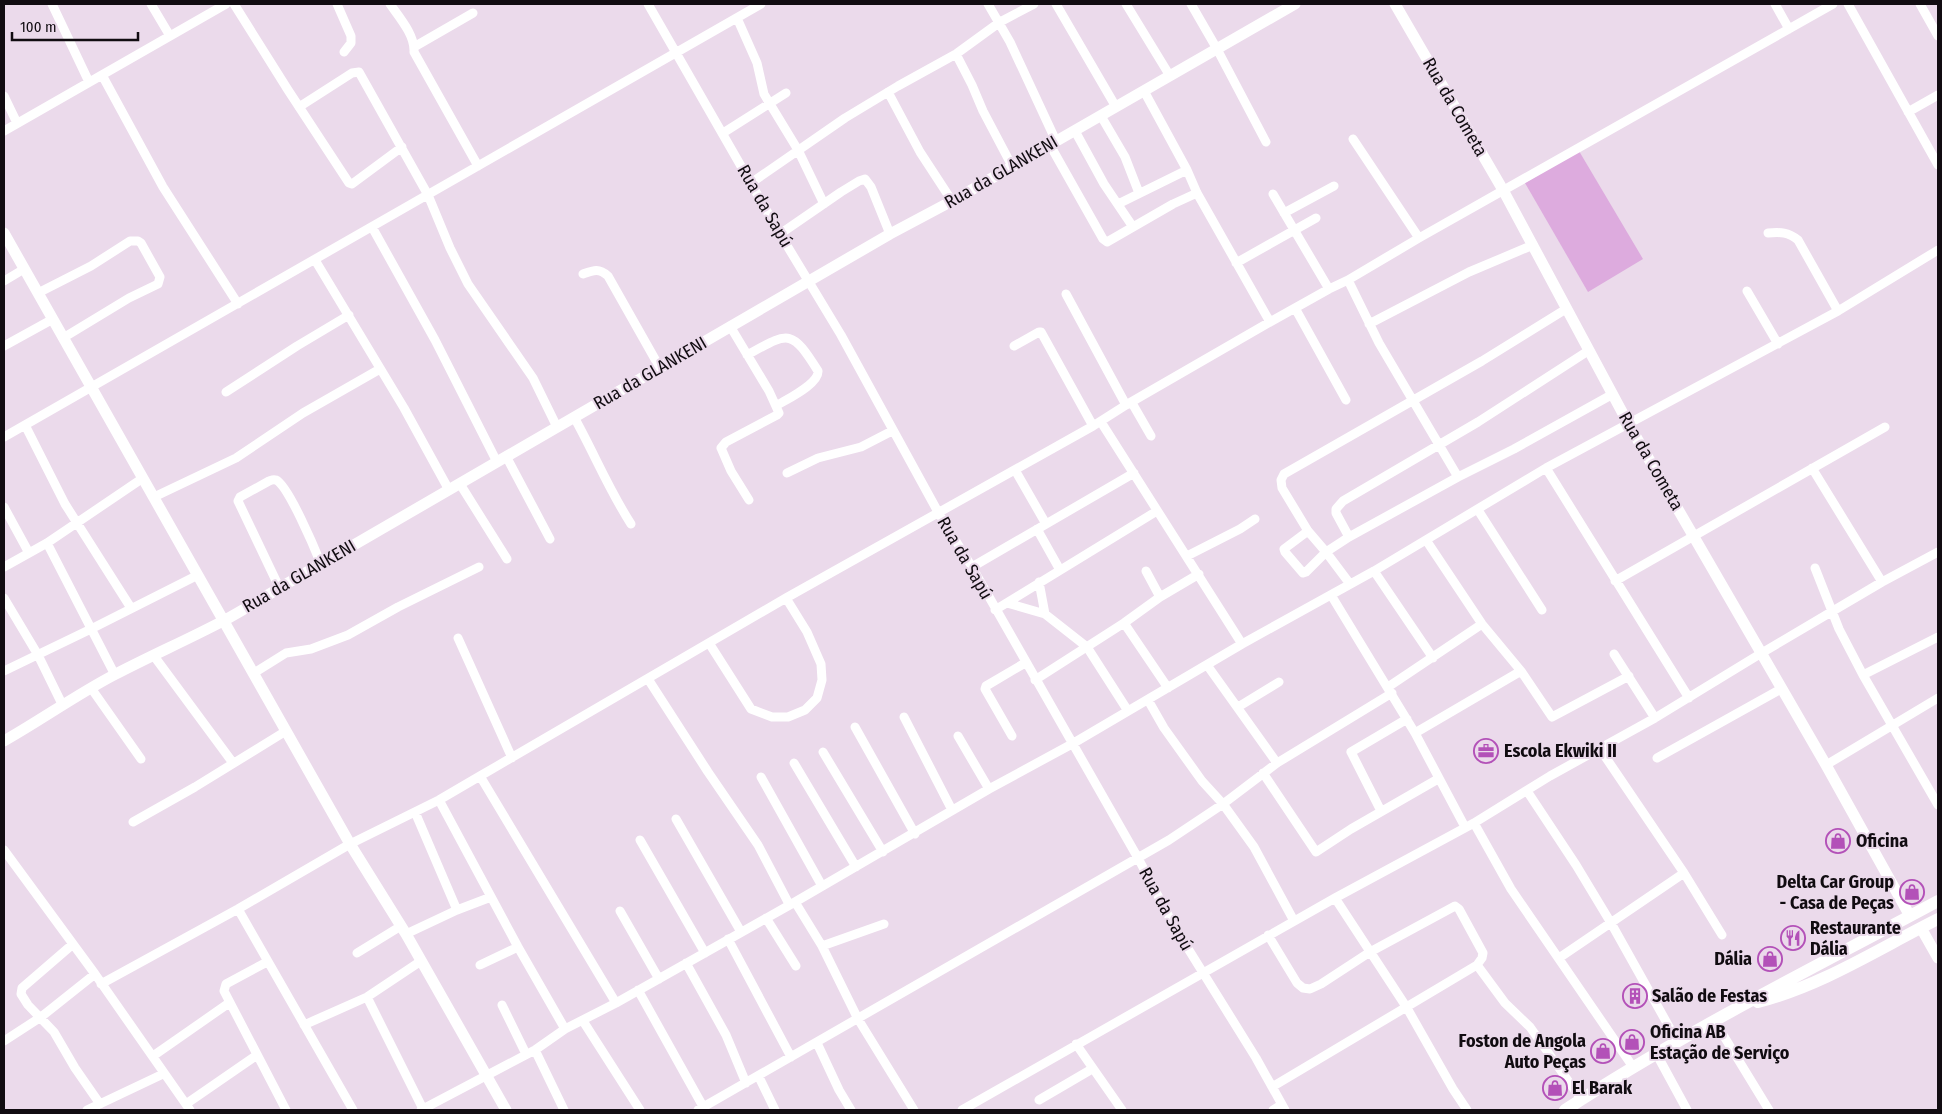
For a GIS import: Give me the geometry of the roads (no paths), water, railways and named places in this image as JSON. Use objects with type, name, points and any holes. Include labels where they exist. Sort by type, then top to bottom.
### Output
[{"type":"main road","points":[[1573,1106],[1633,1067],[1714,1020],[1938,901]]},
{"type":"main road","points":[[1741,1007],[1790,994],[1847,968],[1938,919]]},
{"type":"main road","points":[[1840,953],[1847,968]]},
{"type":"street","points":[[52,4],[89,82]]},
{"type":"street","points":[[152,4],[170,36]]},
{"type":"street","points":[[4,131],[226,4]]},
{"type":"street","points":[[234,4],[299,107],[351,183],[402,147]]},
{"type":"street","points":[[337,4],[351,36],[351,43],[344,52]]},
{"type":"street","points":[[390,4],[405,26],[414,47],[414,52],[478,166]]},
{"type":"street","name":"Rua da Sapú","points":[[648,4],[780,234],[841,335],[892,431],[1138,858],[1174,926],[1283,1107]]},
{"type":"street","points":[[4,437],[761,4]]},
{"type":"street","points":[[988,4],[1000,22],[1053,143],[1104,241],[1107,242],[1173,204],[1197,193]]},
{"type":"street","points":[[751,183],[888,92],[956,54],[1000,22],[1034,4]]},
{"type":"street","points":[[1056,4],[1116,107]]},
{"type":"street","points":[[1126,4],[1170,76]]},
{"type":"street","points":[[1191,4],[1218,48],[1266,142]]},
{"type":"street","name":"Rua da GLANKENI","points":[[4,741],[62,704],[115,674],[224,620],[808,281],[952,201],[1295,4]]},
{"type":"street","name":"Rua da Cometa","points":[[1395,4],[1503,190],[1628,423],[1694,535],[1760,654],[1826,765],[1910,916]]},
{"type":"street","points":[[1775,4],[1789,29]]},
{"type":"street","points":[[102,984],[238,909],[350,844],[439,800],[786,598],[1097,424],[1270,322],[1348,280],[1503,190],[1833,4]]},
{"type":"street","points":[[1848,4],[1938,165]]},
{"type":"street","points":[[1920,4],[1938,36]]},
{"type":"street","points":[[414,47],[473,13]]},
{"type":"street","points":[[736,18],[757,63],[762,88],[769,103],[798,150],[824,204]]},
{"type":"street","points":[[956,54],[972,84],[983,112],[1012,166]]},
{"type":"street","points":[[299,107],[352,73],[359,72],[384,120],[402,147],[428,195],[450,248],[468,284],[534,378],[557,427]]},
{"type":"street","points":[[102,75],[156,174],[238,304]]},
{"type":"street","points":[[1144,91],[1187,170],[1197,193],[1270,322]]},
{"type":"street","points":[[888,92],[920,152],[952,201]]},
{"type":"street","points":[[723,133],[786,93]]},
{"type":"street","points":[[1908,112],[1938,95]]},
{"type":"street","points":[[4,96],[17,123]]},
{"type":"street","points":[[1101,116],[1125,157],[1140,193]]},
{"type":"street","points":[[1075,131],[1104,184],[1133,227]]},
{"type":"street","points":[[1353,139],[1419,238]]},
{"type":"street","points":[[1118,204],[1187,170]]},
{"type":"street","points":[[780,234],[859,181],[868,180],[890,234]]},
{"type":"street","points":[[1284,213],[1334,186]]},
{"type":"street","points":[[1272,194],[1329,289]]},
{"type":"street","points":[[1236,263],[1316,218]]},
{"type":"street","points":[[372,227],[502,459],[550,539]]},
{"type":"street","points":[[4,232],[350,844],[404,930],[506,1110]]},
{"type":"street","points":[[1768,233],[1781,232],[1790,234],[1798,240],[1838,311]]},
{"type":"street","points":[[38,293],[91,266],[130,241],[138,241],[160,277],[158,284],[129,298],[63,338]]},
{"type":"street","points":[[1369,324],[1469,272],[1532,245]]},
{"type":"street","points":[[367,997],[422,1109],[531,1052],[565,1029],[583,1021],[705,953],[883,852],[952,810],[1072,744],[1242,644],[1374,571],[1546,468],[1838,311],[1938,250]]},
{"type":"street","points":[[315,260],[350,315],[380,369],[429,449],[449,490]]},
{"type":"street","points":[[4,281],[24,269]]},
{"type":"street","points":[[583,274],[596,269],[608,276],[660,368]]},
{"type":"street","points":[[1348,280],[1369,324],[1458,477]]},
{"type":"street","points":[[1747,291],[1778,344]]},
{"type":"street","points":[[1066,294],[1129,404],[1152,436]]},
{"type":"street","points":[[1295,308],[1346,400]]},
{"type":"street","points":[[1350,584],[1308,531],[1282,488],[1281,480],[1284,474],[1482,361],[1566,309]]},
{"type":"street","points":[[226,392],[297,346],[350,315]]},
{"type":"street","points":[[4,346],[53,319]]},
{"type":"street","points":[[730,326],[779,413],[726,442],[721,448],[731,471],[749,500]]},
{"type":"street","points":[[1014,346],[1041,332],[1097,424],[1134,473],[1242,644]]},
{"type":"street","points":[[747,355],[785,337],[791,339],[805,350],[818,371],[817,378],[806,388],[776,406]]},
{"type":"street","points":[[1349,537],[1336,513],[1339,504],[1478,422],[1588,351]]},
{"type":"street","points":[[154,496],[236,458],[303,413],[380,369]]},
{"type":"street","points":[[1308,531],[1284,549],[1284,552],[1300,572],[1306,572],[1326,552],[1349,537],[1458,477],[1514,449],[1612,394]]},
{"type":"street","points":[[574,417],[596,457],[614,496],[631,524]]},
{"type":"street","points":[[25,425],[65,504],[131,608]]},
{"type":"street","points":[[1615,581],[1885,427]]},
{"type":"street","points":[[788,473],[818,458],[861,447],[892,431]]},
{"type":"street","points":[[1546,468],[1689,698]]},
{"type":"street","points":[[1812,468],[1882,582]]},
{"type":"street","points":[[1015,470],[1046,524]]},
{"type":"street","points":[[972,567],[1134,473]]},
{"type":"street","points":[[4,567],[47,543],[143,478]]},
{"type":"street","points":[[279,587],[238,500],[240,497],[269,481],[278,480],[297,511],[322,564]]},
{"type":"street","points":[[460,484],[507,559]]},
{"type":"street","points":[[4,507],[29,553]]},
{"type":"street","points":[[1478,510],[1542,610]]},
{"type":"street","points":[[995,610],[1157,511]]},
{"type":"street","points":[[1187,556],[1240,529],[1255,519]]},
{"type":"street","points":[[1037,529],[1060,570]]},
{"type":"street","points":[[1426,540],[1482,624],[1521,671],[1552,717],[1629,676]]},
{"type":"street","points":[[47,543],[115,674]]},
{"type":"street","points":[[962,1110],[1268,935],[1474,822],[1689,698],[1882,582],[1938,552]]},
{"type":"street","points":[[254,673],[286,653],[311,649],[348,635],[480,566]]},
{"type":"street","points":[[1815,568],[1831,612],[1863,675],[1938,805]]},
{"type":"street","points":[[1146,571],[1160,597]]},
{"type":"street","points":[[1374,571],[1434,658]]},
{"type":"street","points":[[1035,680],[1124,623],[1138,611],[1199,574]]},
{"type":"street","points":[[4,671],[198,575]]},
{"type":"street","points":[[1038,582],[1045,614]]},
{"type":"street","points":[[1331,595],[1407,719],[1465,827]]},
{"type":"street","points":[[4,598],[38,655],[62,704]]},
{"type":"street","points":[[709,643],[751,709],[772,717],[788,718],[805,710],[817,698],[822,680],[821,664],[811,639],[786,598]]},
{"type":"street","points":[[1006,603],[1045,614],[1087,647],[1128,711]]},
{"type":"street","points":[[1124,623],[1168,688]]},
{"type":"street","points":[[638,990],[667,1040],[702,1109],[1169,840],[1223,804],[1263,773],[1390,690],[1482,624]]},
{"type":"street","points":[[1863,675],[1938,637]]},
{"type":"street","points":[[458,638],[512,758]]},
{"type":"street","points":[[1614,654],[1655,718]]},
{"type":"street","points":[[154,656],[233,763]]},
{"type":"street","points":[[1012,736],[985,689],[986,686],[1025,663]]},
{"type":"street","points":[[1207,665],[1278,763]]},
{"type":"street","points":[[1415,733],[1521,671]]},
{"type":"street","points":[[648,679],[758,845],[792,903],[822,946],[858,1018],[914,1110]]},
{"type":"street","points":[[1238,707],[1279,682]]},
{"type":"street","points":[[92,688],[141,759]]},
{"type":"street","points":[[1657,758],[1781,689]]},
{"type":"street","points":[[1826,765],[1938,698]]},
{"type":"street","points":[[1148,700],[1164,728],[1202,781],[1223,804],[1254,846],[1294,921]]},
{"type":"street","points":[[904,717],[952,810]]},
{"type":"street","points":[[1381,811],[1351,752],[1407,719]]},
{"type":"street","points":[[854,727],[914,834]]},
{"type":"street","points":[[133,822],[286,731]]},
{"type":"street","points":[[958,736],[989,789]]},
{"type":"street","points":[[1600,748],[1684,873],[1722,935]]},
{"type":"street","points":[[823,752],[883,852]]},
{"type":"street","points":[[794,763],[856,867]]},
{"type":"street","points":[[1263,773],[1316,852],[1381,811],[1438,779]]},
{"type":"street","points":[[480,776],[616,1003]]},
{"type":"street","points":[[761,777],[822,886]]},
{"type":"street","points":[[1527,791],[1611,923],[1677,1041]]},
{"type":"street","points":[[439,800],[491,898],[565,1029]]},
{"type":"street","points":[[415,812],[456,910]]},
{"type":"street","points":[[676,819],[741,932]]},
{"type":"street","points":[[1474,822],[1511,889],[1633,1067]]},
{"type":"street","points":[[640,840],[705,953]]},
{"type":"street","points":[[4,850],[95,974],[153,1056],[163,1074],[188,1107],[256,1055]]},
{"type":"street","points":[[1559,958],[1684,873]]},
{"type":"street","points":[[357,952],[404,930],[491,898]]},
{"type":"street","points":[[1335,898],[1406,1008],[1467,1110]]},
{"type":"street","points":[[1268,935],[1296,983],[1303,988],[1310,989],[1321,984],[1370,952],[1455,906],[1459,909],[1483,953],[1477,965],[1272,1086]]},
{"type":"street","points":[[238,909],[353,1110]]},
{"type":"street","points":[[620,911],[659,978]]},
{"type":"street","points":[[766,918],[796,966]]},
{"type":"street","points":[[822,946],[884,924]]},
{"type":"street","points":[[1921,928],[1938,958]]},
{"type":"street","points":[[728,939],[791,1057]]},
{"type":"street","points":[[73,944],[21,990],[20,994],[54,1032],[75,1068],[100,1104]]},
{"type":"street","points":[[480,965],[518,947]]},
{"type":"street","points":[[304,1025],[367,997],[421,961]]},
{"type":"street","points":[[267,962],[226,984],[224,991],[286,1110]]},
{"type":"street","points":[[686,963],[726,1034],[746,1083]]},
{"type":"street","points":[[1477,965],[1505,1003],[1530,1027],[1573,1106]]},
{"type":"street","points":[[4,1042],[42,1018],[95,974]]},
{"type":"street","points":[[153,1056],[229,1003]]},
{"type":"street","points":[[502,1005],[564,1110]]},
{"type":"street","points":[[1714,1020],[1769,1110]]},
{"type":"street","points":[[583,1021],[640,1110]]},
{"type":"street","points":[[817,1043],[839,1090],[851,1110]]},
{"type":"street","points":[[1076,1044],[1122,1110]]},
{"type":"street","points":[[1656,1053],[1687,1110]]},
{"type":"street","points":[[1039,1100],[1092,1068]]},
{"type":"street","points":[[87,1110],[163,1074]]},
{"type":"street","points":[[759,1076],[775,1110]]},
{"type":"street","points":[[1273,1110],[1283,1107]]},
{"type":"place","name":"Escola Ekwiki II","points":[[1486,751]]},
{"type":"place","name":"Oficina","points":[[1838,841]]},
{"type":"place","name":"Delta Car Group - Casa de Peças","points":[[1912,892]]},
{"type":"place","name":"Restaurante Dália","points":[[1793,938]]},
{"type":"place","name":"Dália","points":[[1770,959]]},
{"type":"place","name":"Salão de Festas","points":[[1635,996]]},
{"type":"place","name":"Oficina AB Estação de Serviço","points":[[1632,1042]]},
{"type":"place","name":"Foston de Angola Auto Peças","points":[[1603,1051]]},
{"type":"place","name":"El Barak","points":[[1555,1088]]}]
